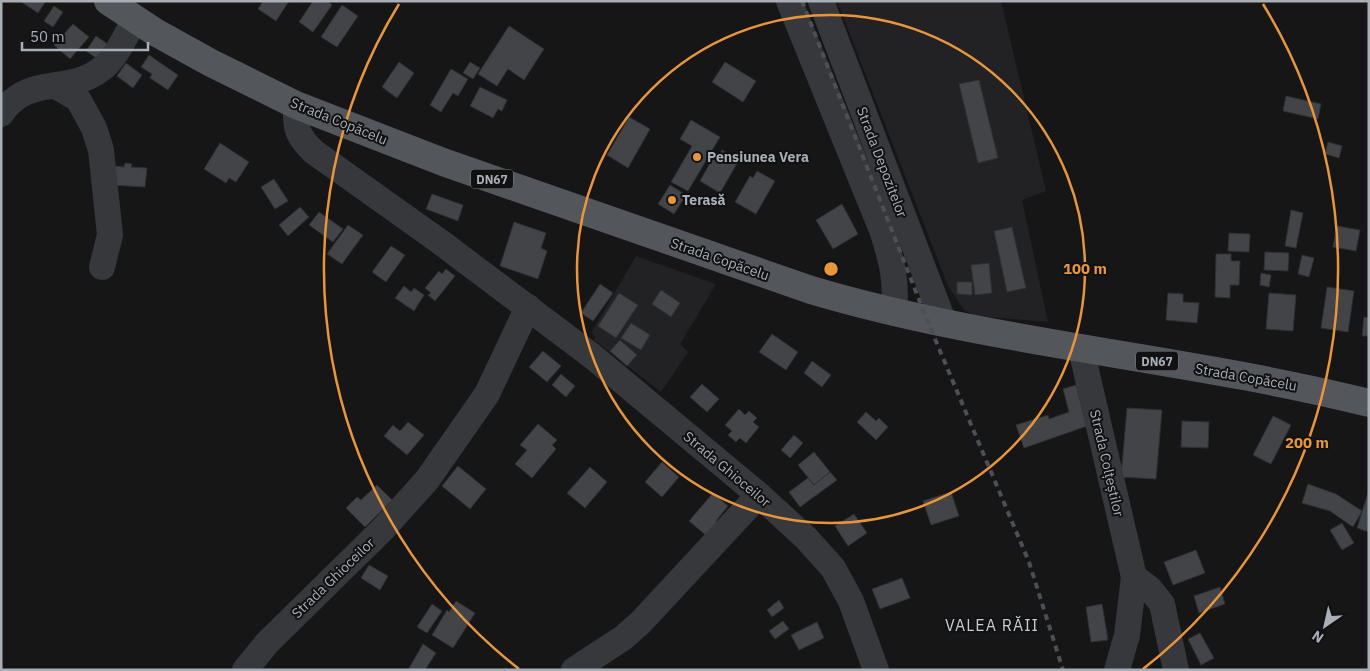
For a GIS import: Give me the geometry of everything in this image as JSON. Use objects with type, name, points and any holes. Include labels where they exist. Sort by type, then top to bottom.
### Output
[{"type":"main road","name":"Strada Copăcelu","points":[[108,1],[135,19],[218,67],[296,105],[442,162],[811,290],[894,313],[1081,349],[1319,390],[1369,403]]},
{"type":"street","points":[[789,1],[882,230],[893,264],[896,287],[894,313]]},
{"type":"street","name":"Strada Depozitelor","points":[[821,1],[944,323]]},
{"type":"street","points":[[1,114],[16,97],[27,90],[56,86],[82,79],[102,68],[115,54],[135,19]]},
{"type":"street","points":[[89,119],[90,99],[102,68]]},
{"type":"street","points":[[56,86],[78,100],[89,119],[101,150],[109,225],[109,241],[102,267]]},
{"type":"street","name":"Strada Ghioceilor","points":[[296,105],[297,130],[302,141],[314,152],[528,307],[592,356],[759,495],[806,538],[834,568],[851,601],[876,670]]},
{"type":"street","name":"Strada Ghioceilor","points":[[245,670],[267,643],[382,530],[427,480],[487,394],[528,307]]},
{"type":"street","name":"Strada Colțeștilor","points":[[1081,349],[1134,577],[1127,635],[1117,670]]},
{"type":"street","points":[[574,670],[623,638],[641,622],[759,495]]},
{"type":"street","points":[[1134,577],[1150,589],[1162,604],[1176,670]]},
{"type":"shaded area","points":[[837,1],[1001,1],[1046,191],[1022,200],[1048,322],[976,316],[964,310],[948,286]]},
{"type":"shaded area","points":[[636,256],[716,284],[680,344],[688,352],[661,392],[594,340],[595,337],[591,333]]},
{"type":"building","points":[[20,1],[46,1],[38,13]]},
{"type":"building","points":[[263,1],[289,1],[276,21],[258,9]]},
{"type":"building","points":[[313,1],[328,1],[332,5],[313,32],[299,22]]},
{"type":"building","points":[[342,5],[358,16],[337,47],[321,37]]},
{"type":"building","points":[[54,6],[63,12],[53,27],[44,21]]},
{"type":"building","points":[[73,24],[89,37],[70,59],[54,45]]},
{"type":"building","points":[[509,26],[544,49],[524,80],[508,69],[497,86],[478,74]]},
{"type":"building","points":[[96,36],[109,45],[99,60],[86,51]]},
{"type":"building","points":[[149,55],[178,75],[168,90],[150,78],[152,74],[141,67]]},
{"type":"building","points":[[399,62],[414,73],[397,98],[382,87]]},
{"type":"building","points":[[470,62],[480,68],[473,79],[463,73]]},
{"type":"building","points":[[725,62],[756,81],[743,102],[712,82]]},
{"type":"building","points":[[126,63],[142,75],[133,88],[117,76]]},
{"type":"building","points":[[451,69],[468,79],[458,96],[453,93],[441,112],[430,105]]},
{"type":"building","points":[[979,80],[998,158],[978,163],[959,84]]},
{"type":"building","points":[[480,87],[507,100],[502,111],[498,109],[493,118],[470,106]]},
{"type":"building","points":[[1286,96],[1321,104],[1318,119],[1283,111]]},
{"type":"building","points":[[629,117],[650,129],[628,168],[607,155]]},
{"type":"building","points":[[691,120],[720,137],[688,191],[671,182],[692,146],[680,139]]},
{"type":"building","points":[[1328,142],[1342,146],[1339,158],[1325,154]]},
{"type":"building","points":[[220,143],[249,162],[236,182],[229,178],[226,183],[204,169]]},
{"type":"building","points":[[722,150],[739,160],[720,193],[700,181],[714,156],[718,157]]},
{"type":"building","points":[[125,163],[132,164],[131,167],[147,168],[145,187],[112,185],[113,166],[124,167]]},
{"type":"building","points":[[757,171],[775,181],[756,214],[735,202],[750,176],[753,178]]},
{"type":"building","points":[[274,179],[288,201],[275,209],[261,187]]},
{"type":"building","points":[[670,185],[686,195],[674,214],[658,204]]},
{"type":"building","points":[[432,194],[463,205],[458,221],[426,209]]},
{"type":"building","points":[[842,204],[858,234],[833,249],[816,220]]},
{"type":"building","points":[[300,207],[309,217],[288,236],[279,225]]},
{"type":"building","points":[[1291,210],[1303,213],[1296,248],[1285,246]]},
{"type":"building","points":[[319,212],[343,229],[333,242],[309,225]]},
{"type":"building","points":[[514,222],[546,233],[541,248],[547,251],[538,279],[500,266]]},
{"type":"building","points":[[348,225],[363,235],[342,264],[327,254]]},
{"type":"building","points":[[1337,226],[1360,230],[1356,251],[1333,247]]},
{"type":"building","points":[[1012,227],[1026,288],[1007,292],[994,231]]},
{"type":"building","points":[[1229,233],[1250,234],[1249,252],[1228,251]]},
{"type":"building","points":[[391,246],[405,255],[386,282],[372,272]]},
{"type":"building","points":[[1265,252],[1289,253],[1288,271],[1264,270]]},
{"type":"building","points":[[1216,254],[1231,254],[1231,261],[1240,261],[1239,285],[1230,285],[1230,298],[1215,297]]},
{"type":"building","points":[[1302,255],[1314,258],[1309,277],[1298,274]]},
{"type":"building","points":[[989,263],[992,293],[975,295],[971,265]]},
{"type":"building","points":[[446,269],[455,276],[435,301],[428,295],[431,293],[425,288],[439,271],[442,274]]},
{"type":"building","points":[[1261,273],[1271,275],[1269,287],[1260,285]]},
{"type":"building","points":[[957,282],[972,282],[972,295],[957,294]]},
{"type":"building","points":[[600,284],[613,293],[593,321],[581,313]]},
{"type":"building","points":[[404,286],[411,292],[414,288],[424,295],[414,311],[395,298]]},
{"type":"building","points":[[1327,287],[1354,291],[1348,332],[1321,328]]},
{"type":"building","points":[[661,290],[680,303],[671,317],[652,304]]},
{"type":"building","points":[[619,293],[638,305],[616,338],[598,326]]},
{"type":"building","points":[[1168,293],[1183,294],[1183,302],[1199,303],[1197,323],[1166,320]]},
{"type":"building","points":[[1269,293],[1296,295],[1293,331],[1266,329]]},
{"type":"building","points":[[1364,317],[1369,318],[1369,336],[1362,336]]},
{"type":"building","points":[[631,323],[650,335],[641,350],[621,338]]},
{"type":"building","points":[[772,334],[798,352],[786,370],[759,352]]},
{"type":"building","points":[[620,340],[637,355],[627,366],[610,351]]},
{"type":"building","points":[[543,351],[561,366],[547,382],[529,367]]},
{"type":"building","points":[[812,361],[831,375],[822,387],[804,373]]},
{"type":"building","points":[[561,374],[575,386],[566,397],[552,385]]},
{"type":"building","points":[[702,384],[719,399],[707,412],[690,397]]},
{"type":"building","points":[[1076,385],[1087,426],[1024,448],[1016,425],[1048,415],[1049,419],[1069,412],[1063,389]]},
{"type":"building","points":[[1127,408],[1162,410],[1156,479],[1121,477]]},
{"type":"building","points":[[739,409],[745,415],[749,411],[757,418],[753,422],[759,427],[746,443],[740,438],[736,442],[728,435],[732,431],[725,425]]},
{"type":"building","points":[[866,412],[876,421],[879,418],[888,427],[876,440],[857,422]]},
{"type":"building","points":[[1273,416],[1291,425],[1271,464],[1253,455]]},
{"type":"building","points":[[1182,421],[1209,422],[1208,448],[1181,447]]},
{"type":"building","points":[[408,422],[424,435],[407,455],[384,436],[393,425],[400,431]]},
{"type":"building","points":[[538,424],[557,440],[552,445],[556,449],[532,478],[515,464],[527,450],[520,445]]},
{"type":"building","points":[[794,435],[803,443],[790,458],[781,450]]},
{"type":"building","points":[[814,452],[830,472],[814,485],[798,465]]},
{"type":"building","points":[[662,462],[679,477],[662,497],[645,482]]},
{"type":"building","points":[[458,466],[486,489],[470,509],[442,486]]},
{"type":"building","points":[[590,467],[607,482],[585,508],[567,493]]},
{"type":"building","points":[[830,472],[837,480],[800,507],[789,492],[808,478],[814,485]]},
{"type":"building","points":[[1308,484],[1336,494],[1362,511],[1353,527],[1330,511],[1302,503]]},
{"type":"building","points":[[377,485],[392,500],[365,527],[346,508],[357,497],[361,500]]},
{"type":"building","points":[[1369,490],[1369,532],[1357,528]]},
{"type":"building","points":[[951,492],[959,516],[931,525],[923,501]]},
{"type":"building","points":[[713,493],[728,506],[716,521],[719,523],[708,537],[689,521]]},
{"type":"building","points":[[854,514],[867,533],[848,546],[835,526]]},
{"type":"building","points":[[1342,523],[1354,543],[1342,550],[1330,530]]},
{"type":"building","points":[[1196,550],[1205,573],[1173,585],[1164,562]]},
{"type":"building","points":[[369,565],[388,576],[380,590],[361,578]]},
{"type":"building","points":[[902,578],[910,598],[880,609],[872,589]]},
{"type":"building","points":[[1220,587],[1225,604],[1199,613],[1194,596]]},
{"type":"building","points":[[779,600],[784,608],[772,617],[767,610]]},
{"type":"building","points":[[456,601],[475,613],[453,648],[432,635],[447,610],[449,612]]},
{"type":"building","points":[[432,604],[442,611],[427,633],[417,627]]},
{"type":"building","points":[[1102,604],[1108,640],[1091,642],[1086,607]]},
{"type":"building","points":[[783,621],[789,629],[775,639],[769,631]]},
{"type":"building","points":[[817,622],[824,638],[799,650],[791,635]]},
{"type":"building","points":[[1200,633],[1214,658],[1201,665],[1188,639]]},
{"type":"building","points":[[423,644],[436,653],[425,670],[408,670]]},
{"type":"railway","points":[[802,1],[927,320],[1029,562],[1063,670]]},
{"type":"place","name":"Pensiunea Vera","points":[[697,157]]},
{"type":"place","name":"Terasă","points":[[672,200]]},
{"type":"district","name":"VALEA RĂII","points":[[992,625]]}]
